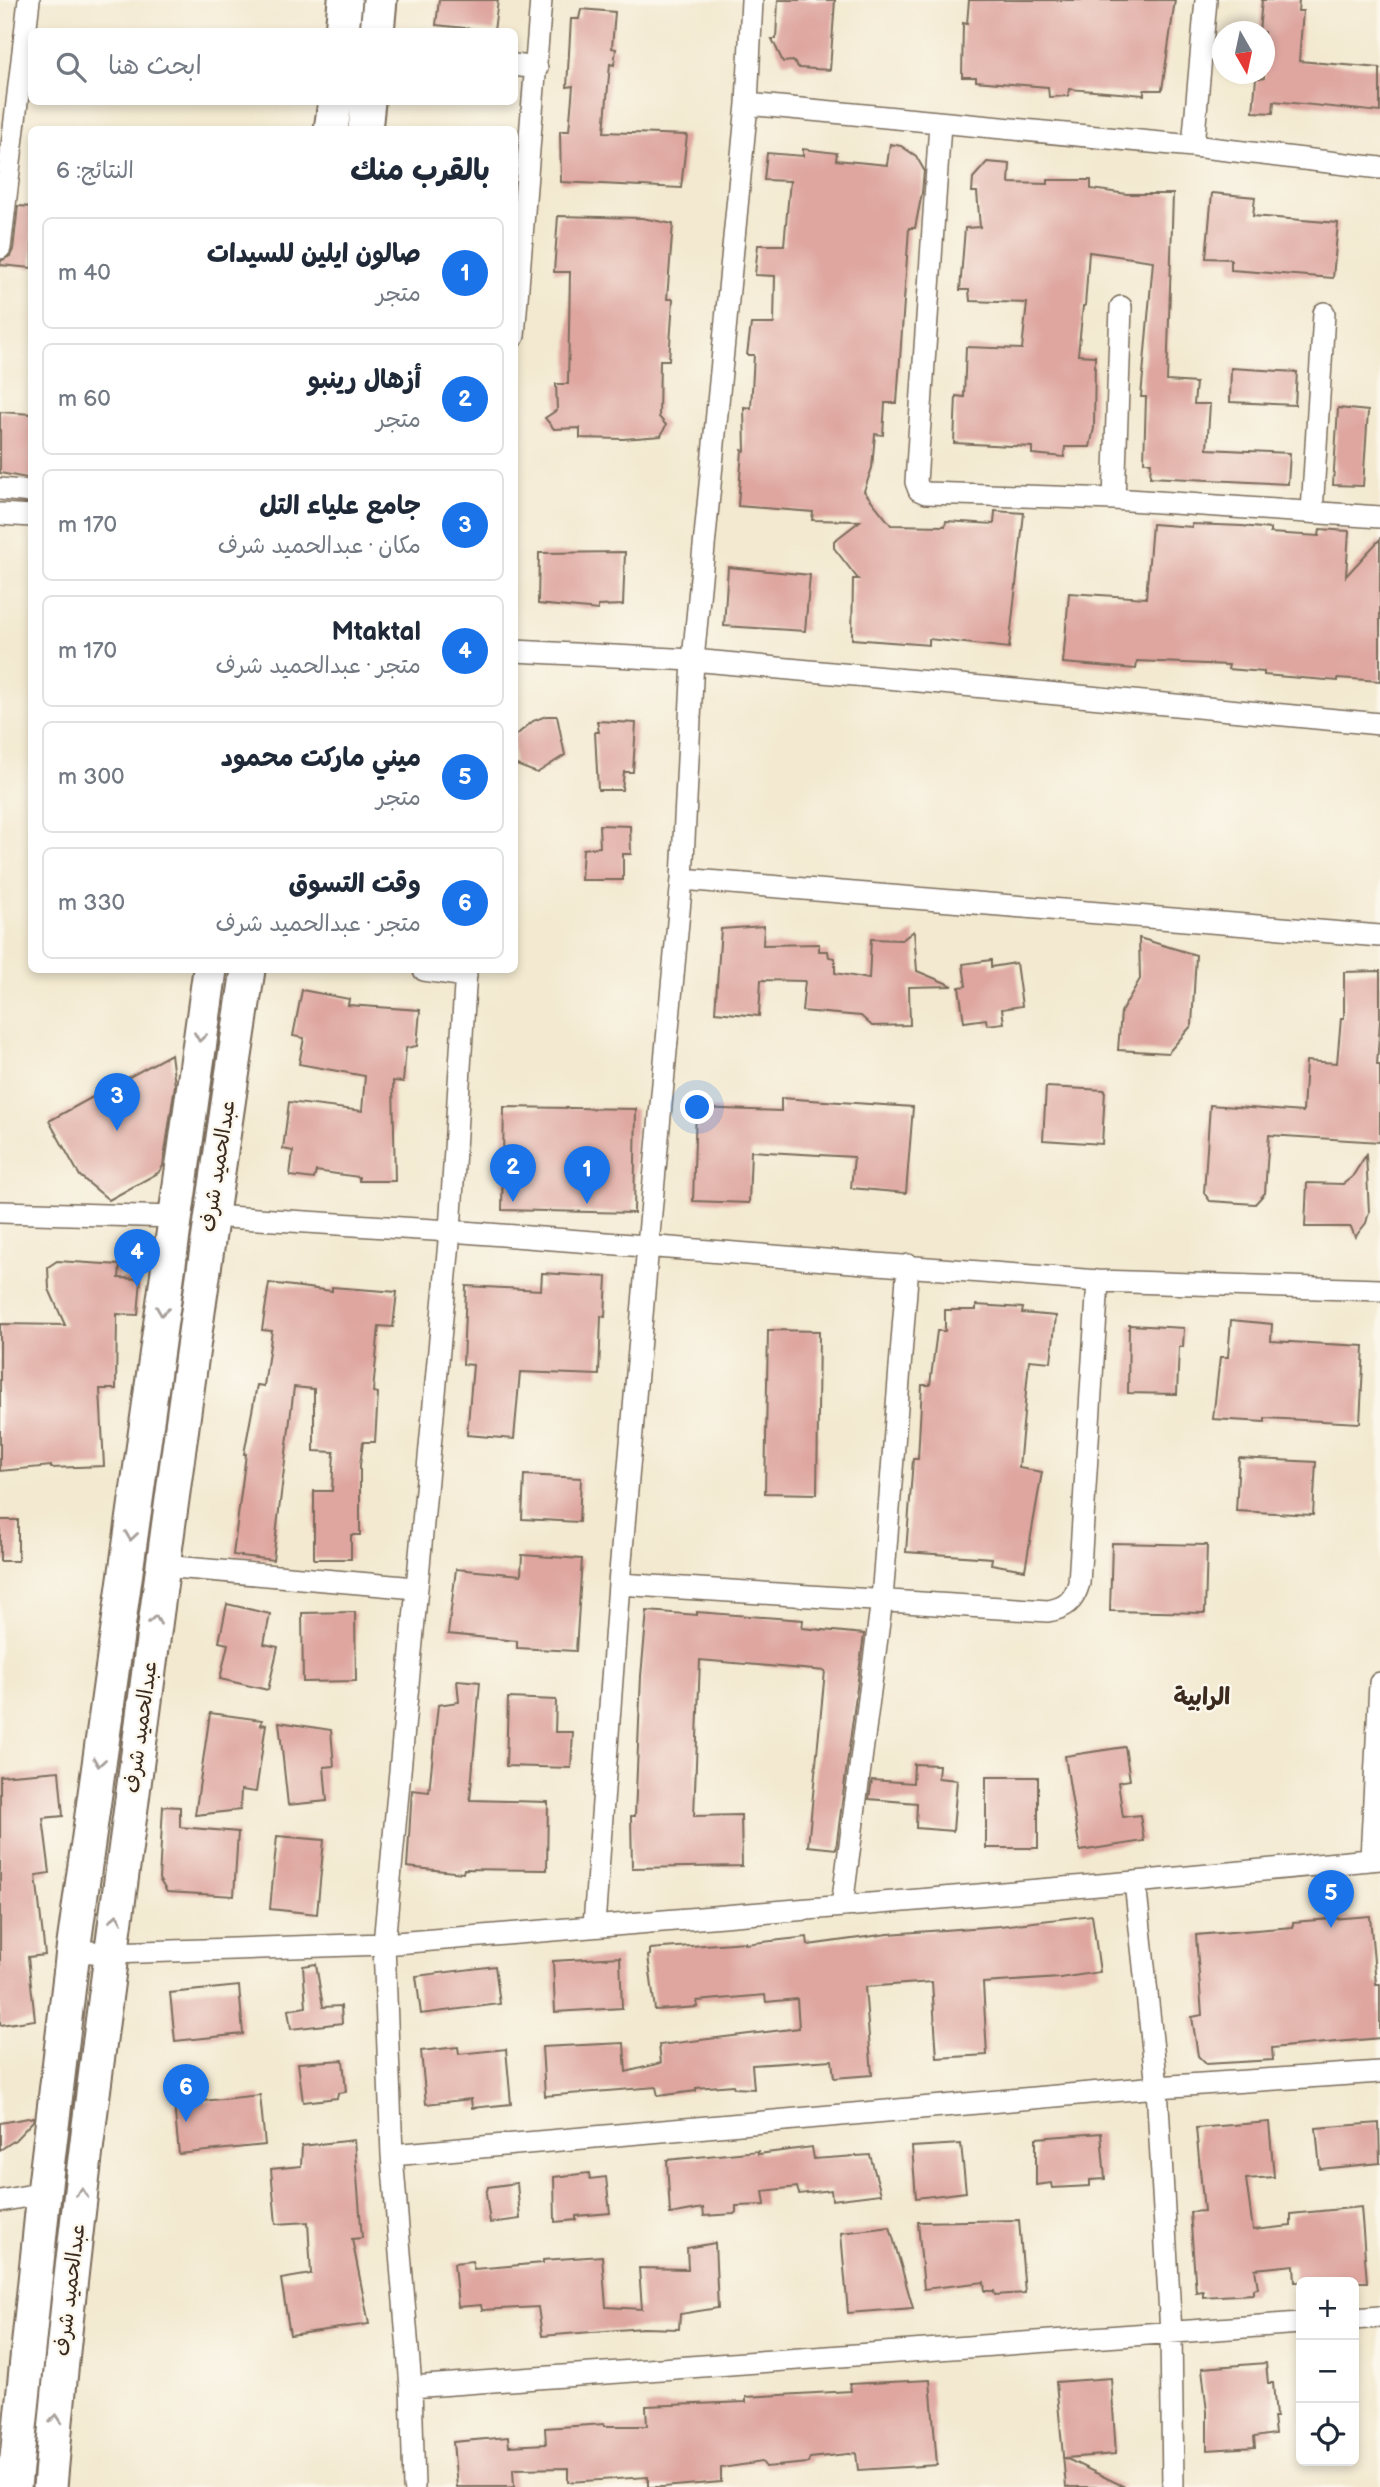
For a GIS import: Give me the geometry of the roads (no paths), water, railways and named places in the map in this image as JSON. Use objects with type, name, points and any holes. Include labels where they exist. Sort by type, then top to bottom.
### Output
[{"type":"main road","points":[[342,28],[345,0]]},
{"type":"main road","points":[[377,28],[380,0]]},
{"type":"main road","points":[[332,126],[335,105]]},
{"type":"main road","points":[[365,126],[368,105]]},
{"type":"main road","name":"عبدالحميد شرف","points":[[14,2487],[44,2193],[73,1951],[209,973]]},
{"type":"main road","name":"عبدالحميد شرف","points":[[50,2487],[61,2358],[111,1953],[210,1216],[248,973]]},
{"type":"street","points":[[1,238],[29,0]]},
{"type":"street","points":[[518,289],[541,0]]},
{"type":"street","points":[[594,1925],[619,1584],[682,879],[693,660],[747,104],[752,0]]},
{"type":"street","points":[[1193,146],[1206,0]]},
{"type":"street","points":[[518,66],[537,68]]},
{"type":"street","points":[[747,104],[1193,146],[1380,168]]},
{"type":"street","points":[[940,124],[917,486],[926,493],[1114,499],[1380,517]]},
{"type":"street","points":[[1114,499],[1121,307]]},
{"type":"street","points":[[1312,512],[1324,313]]},
{"type":"street","points":[[0,489],[28,492]]},
{"type":"street","points":[[0,514],[28,516]]},
{"type":"street","points":[[518,651],[693,660],[1380,724]]},
{"type":"street","points":[[682,879],[1380,936]]},
{"type":"street","points":[[414,2487],[411,2386],[392,2155],[384,1944],[450,1231],[466,973]]},
{"type":"street","points":[[0,1212],[175,1217]]},
{"type":"street","points":[[210,1216],[648,1245],[1098,1281],[1380,1290]]},
{"type":"street","points":[[842,1906],[882,1599],[908,1265]]},
{"type":"street","points":[[619,1584],[1048,1611],[1061,1609],[1075,1597],[1079,1583],[1098,1281]]},
{"type":"street","points":[[163,1566],[416,1588]]},
{"type":"street","points":[[73,1951],[111,1953],[384,1944],[1135,1882],[1375,1859],[1380,1683]]},
{"type":"street","points":[[1135,1882],[1157,2087],[1171,2333],[1173,2487]]},
{"type":"street","points":[[392,2155],[1157,2087],[1380,2072]]},
{"type":"street","points":[[0,2201],[44,2193]]},
{"type":"street","points":[[1359,2319],[1380,2317]]},
{"type":"street","points":[[411,2386],[1296,2323]]},
{"type":"place","name":"جامع علياء التل","points":[[117,1131]]},
{"type":"place","name":"أزهال رينبو","points":[[513,1202]]},
{"type":"place","name":"صالون ايلين للسيدات","points":[[587,1204]]},
{"type":"place","name":"Mtaktal","points":[[137,1287]]},
{"type":"place","name":"ميني ماركت محمود","points":[[1331,1928]]},
{"type":"place","name":"وقت التسوق","points":[[186,2122]]},
{"type":"district","name":"الرابية","points":[[1202,1697]]}]
